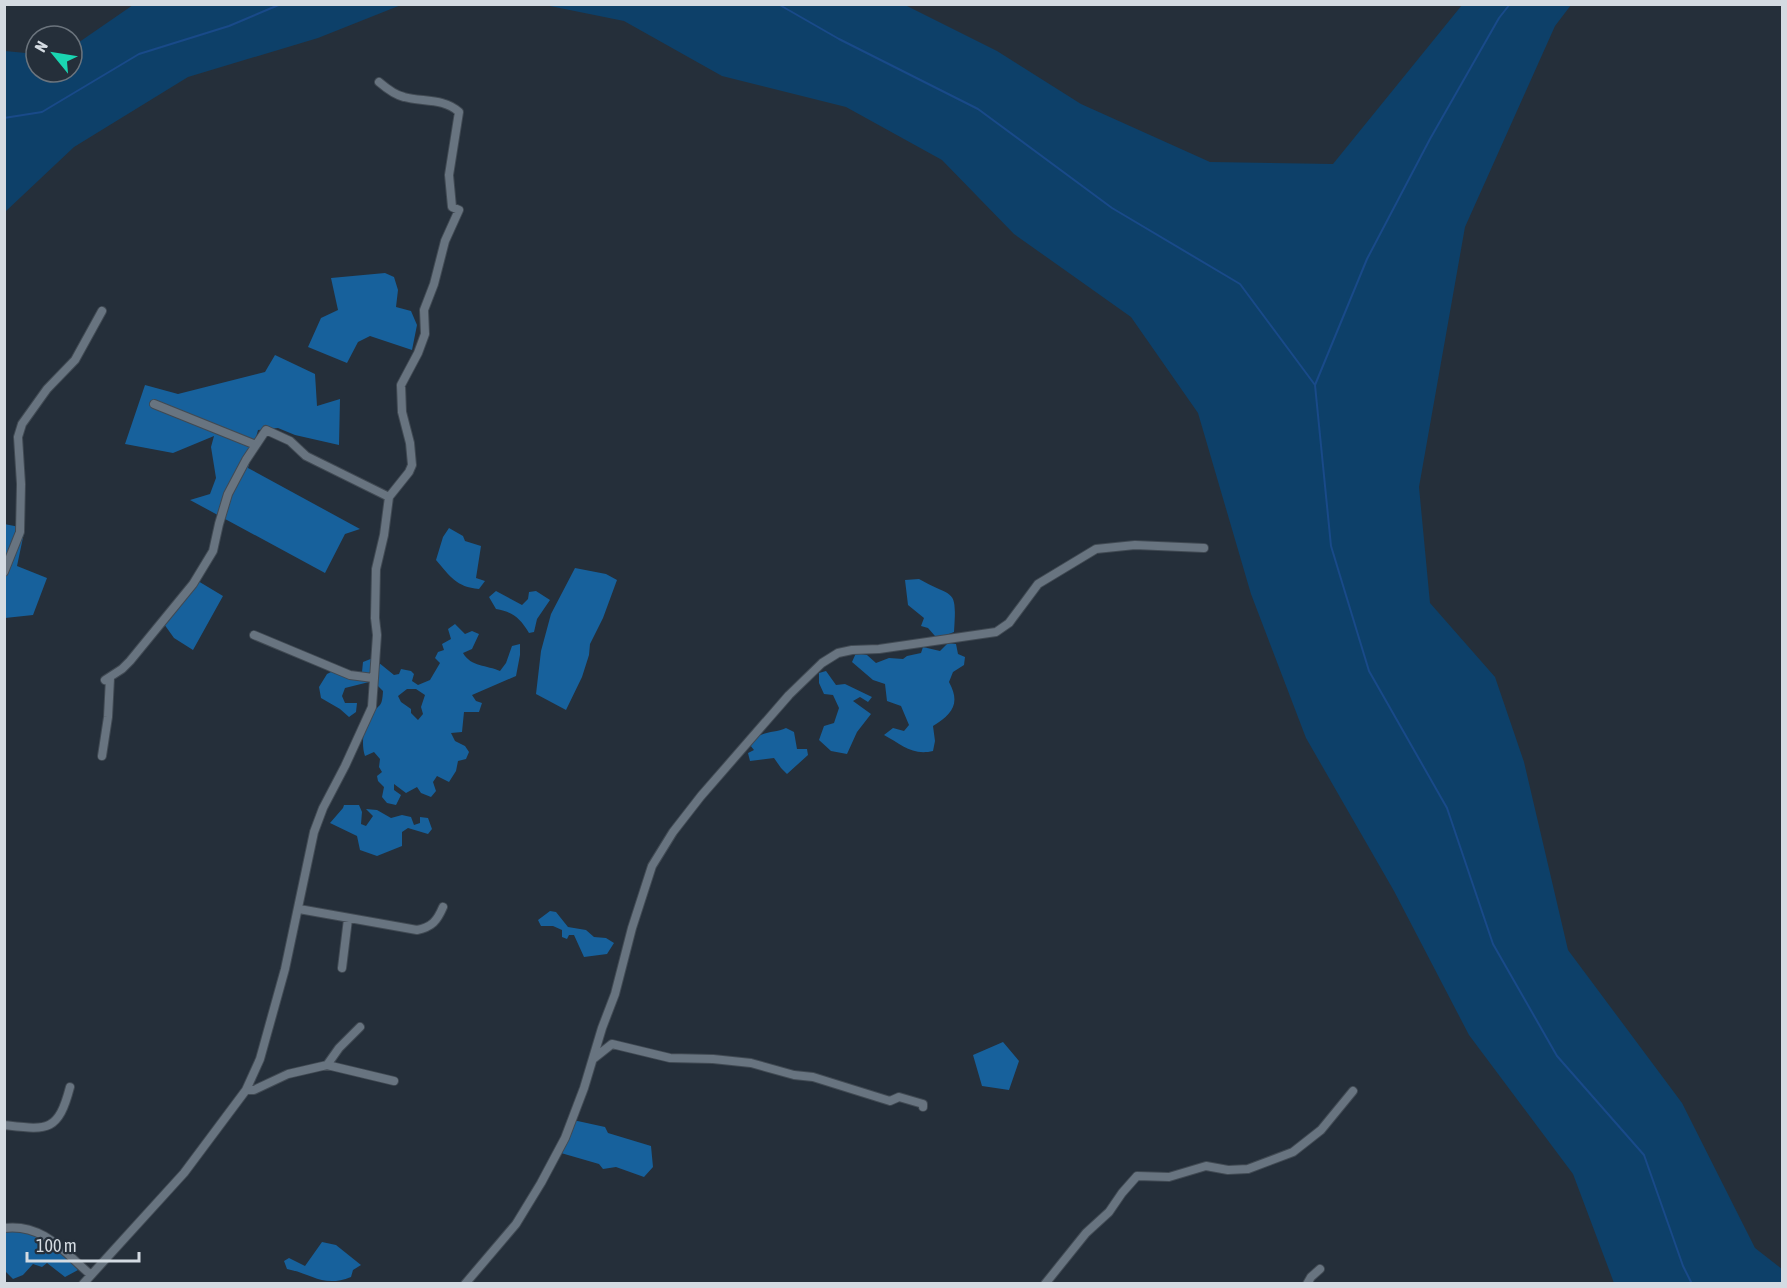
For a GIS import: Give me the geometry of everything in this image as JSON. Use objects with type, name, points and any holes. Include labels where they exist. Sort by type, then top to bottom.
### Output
[{"type":"street","points":[[83,1284],[176,1183],[246,1090],[256,1070],[285,969],[317,825],[370,713],[377,635],[376,569],[384,535],[389,497],[410,472],[412,465],[410,443],[402,412],[400,385],[418,353],[424,333],[424,310],[435,284],[445,242],[459,210],[452,207],[448,175],[459,112],[433,100],[403,97],[379,82]]},
{"type":"street","points":[[4,572],[20,532],[21,484],[18,437],[22,424],[47,390],[75,360],[102,311]]},
{"type":"street","points":[[154,404],[256,445]]},
{"type":"street","points":[[102,756],[108,717],[107,679],[122,669],[152,635],[202,570],[213,551],[228,494],[239,471],[266,430],[290,441],[299,451],[314,460],[389,497]]},
{"type":"street","points":[[465,1284],[516,1224],[565,1138],[615,994],[647,880],[659,853],[700,796],[731,763],[755,732],[822,663],[838,653],[852,650],[879,649],[996,632],[1009,623],[1038,584],[1096,549],[1135,545],[1204,548]]},
{"type":"street","points":[[254,635],[350,675],[373,678]]},
{"type":"street","points":[[299,909],[417,930],[435,923],[443,907]]},
{"type":"street","points":[[342,968],[348,919]]},
{"type":"street","points":[[327,1065],[339,1048],[360,1027]]},
{"type":"street","points":[[593,1059],[612,1044],[670,1058],[751,1063],[794,1075],[813,1077],[890,1101],[899,1097],[923,1104],[923,1107]]},
{"type":"street","points":[[246,1090],[254,1090],[288,1074],[327,1065],[394,1080]]},
{"type":"street","points":[[4,1125],[37,1129],[47,1127],[58,1116],[70,1087]]},
{"type":"street","points":[[1045,1284],[1086,1233],[1109,1212],[1137,1176],[1169,1176],[1206,1166],[1228,1170],[1248,1169],[1293,1152],[1321,1130],[1353,1091]]},
{"type":"street","points":[[4,1228],[26,1227],[36,1231],[47,1237],[91,1275]]},
{"type":"street","points":[[1308,1284],[1311,1276],[1320,1269]]},
{"type":"shaded area","points":[[133,4],[401,5],[318,38],[188,77],[74,147],[5,212],[5,51],[24,53],[24,84],[84,84],[84,39]]},
{"type":"shaded area","points":[[545,5],[905,5],[997,51],[1081,104],[1210,162],[1333,164],[1462,5],[1571,5],[1555,26],[1465,227],[1419,487],[1430,603],[1495,677],[1524,762],[1568,950],[1682,1103],[1755,1248],[1782,1269],[1782,1283],[1614,1283],[1573,1174],[1469,1035],[1394,891],[1306,738],[1251,594],[1198,413],[1131,317],[1014,234],[942,160],[846,107],[722,76],[624,21]]},
{"type":"shaded area","points":[[385,273],[394,277],[398,290],[396,307],[411,311],[417,325],[412,350],[370,336],[358,342],[347,363],[308,347],[321,318],[338,310],[331,278]]},
{"type":"shaded area","points":[[275,355],[315,374],[317,406],[340,399],[339,445],[295,435],[278,428],[258,430],[248,468],[360,529],[345,534],[325,573],[190,500],[210,494],[216,478],[211,447],[214,436],[173,453],[125,444],[145,385],[178,394],[265,372]]},
{"type":"shaded area","points":[[4,524],[25,528],[17,566],[47,578],[33,615],[5,618]]},
{"type":"shaded area","points":[[449,528],[463,536],[465,541],[481,546],[476,578],[485,581],[479,589],[459,583],[436,560],[443,537]]},
{"type":"shaded area","points":[[575,568],[606,574],[617,580],[603,618],[590,644],[582,677],[566,710],[536,694],[541,651],[551,614]]},
{"type":"shaded area","points":[[919,579],[951,596],[955,607],[954,632],[941,637],[935,636],[928,628],[921,626],[924,618],[908,605],[905,580]]},
{"type":"shaded area","points":[[198,581],[223,596],[193,650],[174,638],[164,624]]},
{"type":"shaded area","points":[[496,591],[522,605],[528,599],[529,592],[536,591],[550,600],[537,619],[534,632],[529,633],[512,614],[496,609],[489,597]]},
{"type":"shaded area","points":[[455,624],[465,634],[472,631],[479,634],[472,649],[463,653],[470,661],[500,671],[506,663],[512,646],[520,644],[516,676],[472,695],[476,701],[482,703],[479,712],[464,712],[462,732],[451,733],[455,741],[465,746],[469,752],[466,759],[458,761],[456,771],[449,782],[437,776],[433,782],[436,791],[431,797],[421,793],[417,787],[406,793],[394,784],[394,790],[401,795],[396,805],[387,803],[382,797],[384,787],[378,781],[377,776],[382,772],[379,767],[380,759],[374,752],[365,756],[363,746],[366,725],[381,703],[383,691],[373,681],[345,688],[342,696],[345,703],[357,703],[356,712],[349,717],[321,698],[319,687],[327,674],[335,670],[344,675],[353,671],[362,672],[363,662],[373,658],[394,675],[399,674],[401,669],[411,671],[414,674],[412,681],[418,685],[430,680],[440,663],[435,658],[438,652],[444,650],[442,644],[451,639],[448,629]],"holes":[[[407,689],[416,689],[425,695],[421,707],[423,714],[418,720],[398,696]]]},
{"type":"shaded area","points":[[948,643],[956,644],[958,654],[965,657],[964,665],[953,672],[949,682],[954,696],[953,708],[933,726],[935,741],[933,751],[913,751],[884,735],[893,728],[904,731],[909,725],[901,706],[887,701],[885,684],[873,680],[852,662],[856,653],[867,655],[876,663],[889,658],[903,659],[921,653],[923,647],[940,651]]},
{"type":"shaded area","points":[[826,671],[836,685],[845,684],[872,697],[868,702],[860,697],[853,701],[871,714],[857,732],[847,754],[831,751],[819,740],[824,726],[834,723],[839,708],[833,695],[824,694],[819,683],[819,673]]},
{"type":"shaded area","points":[[786,728],[794,732],[797,749],[807,749],[808,755],[787,774],[774,758],[750,761],[748,753],[754,750],[750,745],[753,740],[761,735]]},
{"type":"shaded area","points":[[344,805],[359,805],[362,812],[361,824],[366,826],[373,816],[366,809],[377,810],[391,818],[402,815],[411,817],[414,825],[420,823],[420,817],[428,818],[432,829],[428,834],[408,828],[402,832],[402,846],[377,856],[360,850],[357,836],[330,823]]},
{"type":"shaded area","points":[[550,911],[556,912],[568,927],[586,930],[594,937],[606,938],[614,943],[607,954],[584,957],[574,935],[569,935],[567,939],[562,937],[562,930],[553,926],[541,926],[538,920]]},
{"type":"shaded area","points":[[1003,1042],[1019,1061],[1009,1090],[982,1086],[973,1055]]},
{"type":"shaded area","points":[[573,1120],[605,1127],[608,1133],[651,1146],[653,1167],[644,1177],[616,1167],[603,1169],[599,1164],[561,1153]]},
{"type":"shaded area","points":[[4,1229],[23,1229],[36,1233],[56,1247],[78,1270],[65,1277],[47,1263],[42,1267],[33,1264],[23,1275],[13,1279],[5,1271]]},
{"type":"shaded area","points":[[322,1242],[336,1245],[361,1265],[353,1270],[351,1277],[325,1281],[287,1269],[284,1261],[289,1258],[305,1266]]},
{"type":"waterway","points":[[4,118],[42,112],[139,54],[229,26],[281,4]]},
{"type":"waterway","points":[[778,4],[839,39],[978,109],[1112,208],[1240,284],[1315,385],[1331,546],[1369,671],[1447,808],[1493,944],[1557,1056],[1644,1155],[1683,1266],[1692,1284]]},
{"type":"waterway","points":[[1315,385],[1367,259],[1430,139],[1499,18],[1510,4]]}]
